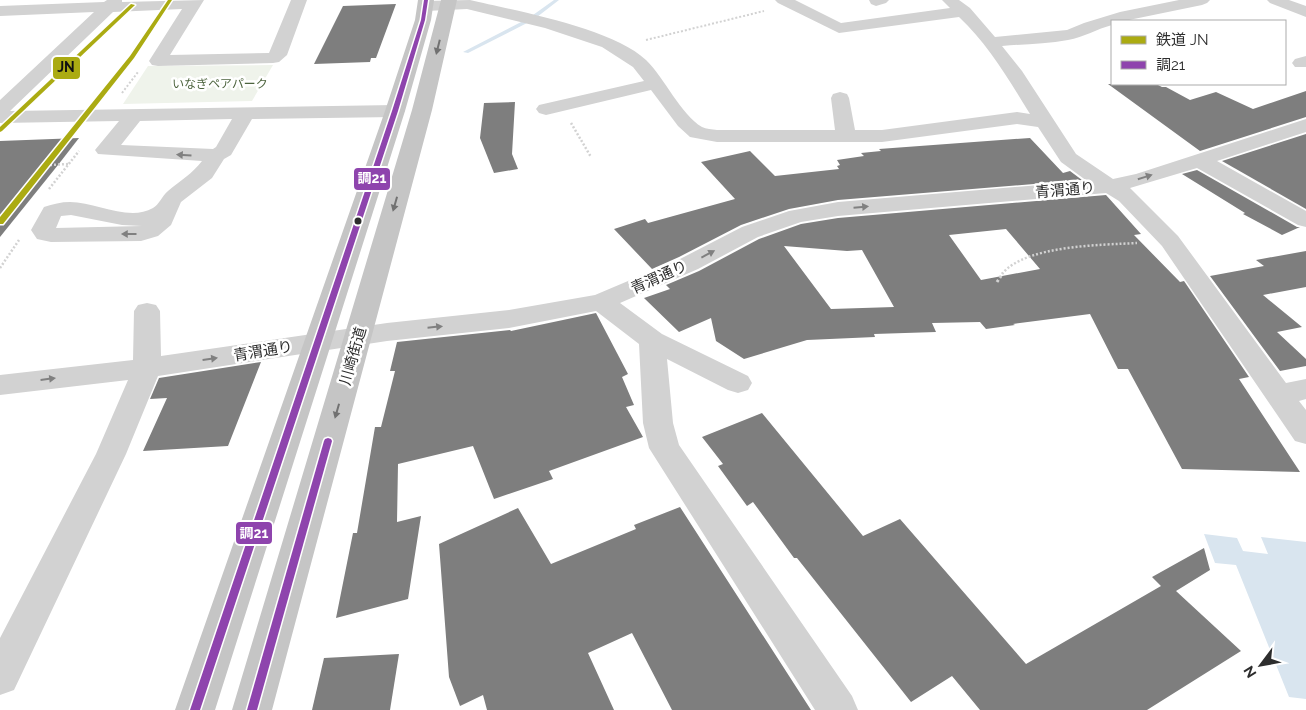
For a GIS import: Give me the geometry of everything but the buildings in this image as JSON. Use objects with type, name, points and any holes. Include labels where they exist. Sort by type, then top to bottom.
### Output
[{"type":"main road","points":[[195,710],[395,111],[437,3]]},
{"type":"main road","name":"川崎街道","points":[[252,710],[422,110],[437,3]]},
{"type":"street","points":[[194,2],[158,62],[273,58],[278,55],[299,0]]},
{"type":"street","points":[[1114,20],[1120,17],[1202,0]]},
{"type":"street","points":[[1275,0],[1306,12]]},
{"type":"street","points":[[0,11],[45,5],[194,2]]},
{"type":"street","points":[[788,2],[839,28],[957,6],[990,42],[1013,71],[1068,158],[1088,173],[1127,196],[1170,241],[1293,392],[1306,433]]},
{"type":"street","points":[[437,3],[467,4],[527,18],[616,47],[639,62],[685,122],[697,133],[717,136],[882,136],[1017,118],[1046,122]]},
{"type":"street","points":[[0,110],[113,4]]},
{"type":"street","points":[[990,42],[1067,35],[1111,21]]},
{"type":"street","points":[[546,109],[655,84]]},
{"type":"street","points":[[840,98],[846,137]]},
{"type":"street","points":[[0,117],[128,123],[241,122],[395,111]]},
{"type":"street","points":[[166,210],[171,199],[204,173],[217,155],[224,151],[241,122]]},
{"type":"street","points":[[128,123],[105,150],[217,155]]},
{"type":"street","name":"青渭通り","points":[[0,385],[147,368],[358,336],[509,319],[601,302],[689,264],[750,232],[797,216],[838,209],[1111,186],[1142,178],[1306,125]]},
{"type":"street","points":[[1199,160],[1306,220]]},
{"type":"street","points":[[601,302],[652,340],[738,383]]},
{"type":"street","points":[[0,676],[111,454],[147,368],[147,311]]},
{"type":"street","points":[[652,340],[658,423],[664,448],[838,710]]},
{"type":"path","points":[[616,47],[788,2]]},
{"type":"path","points":[[571,123],[592,156]]},
{"type":"path","points":[[50,165],[70,164]]},
{"type":"path","points":[[997,282],[1008,268],[1041,253],[1097,245],[1170,241]]},
{"type":"green space","name":"いなぎペアパーク","points":[[273,65],[252,101],[123,104],[148,66]]},
{"type":"shaded area","points":[[1204,534],[1237,538],[1243,551],[1268,554],[1261,537],[1306,542],[1306,699],[1289,697],[1236,565],[1215,563]]},
{"type":"waterway","points":[[535,16],[557,0]]},
{"type":"waterway","points":[[466,52],[527,21]]},
{"type":"rail line","name":"JN","points":[[0,222],[132,57],[170,0]]},
{"type":"rail line","name":"JN","points":[[0,130],[133,5]]},
{"type":"transit line","name":"調21","points":[[195,710],[395,111],[423,20],[426,0]]},
{"type":"transit line","name":"調21","points":[[252,710],[328,441]]}]
